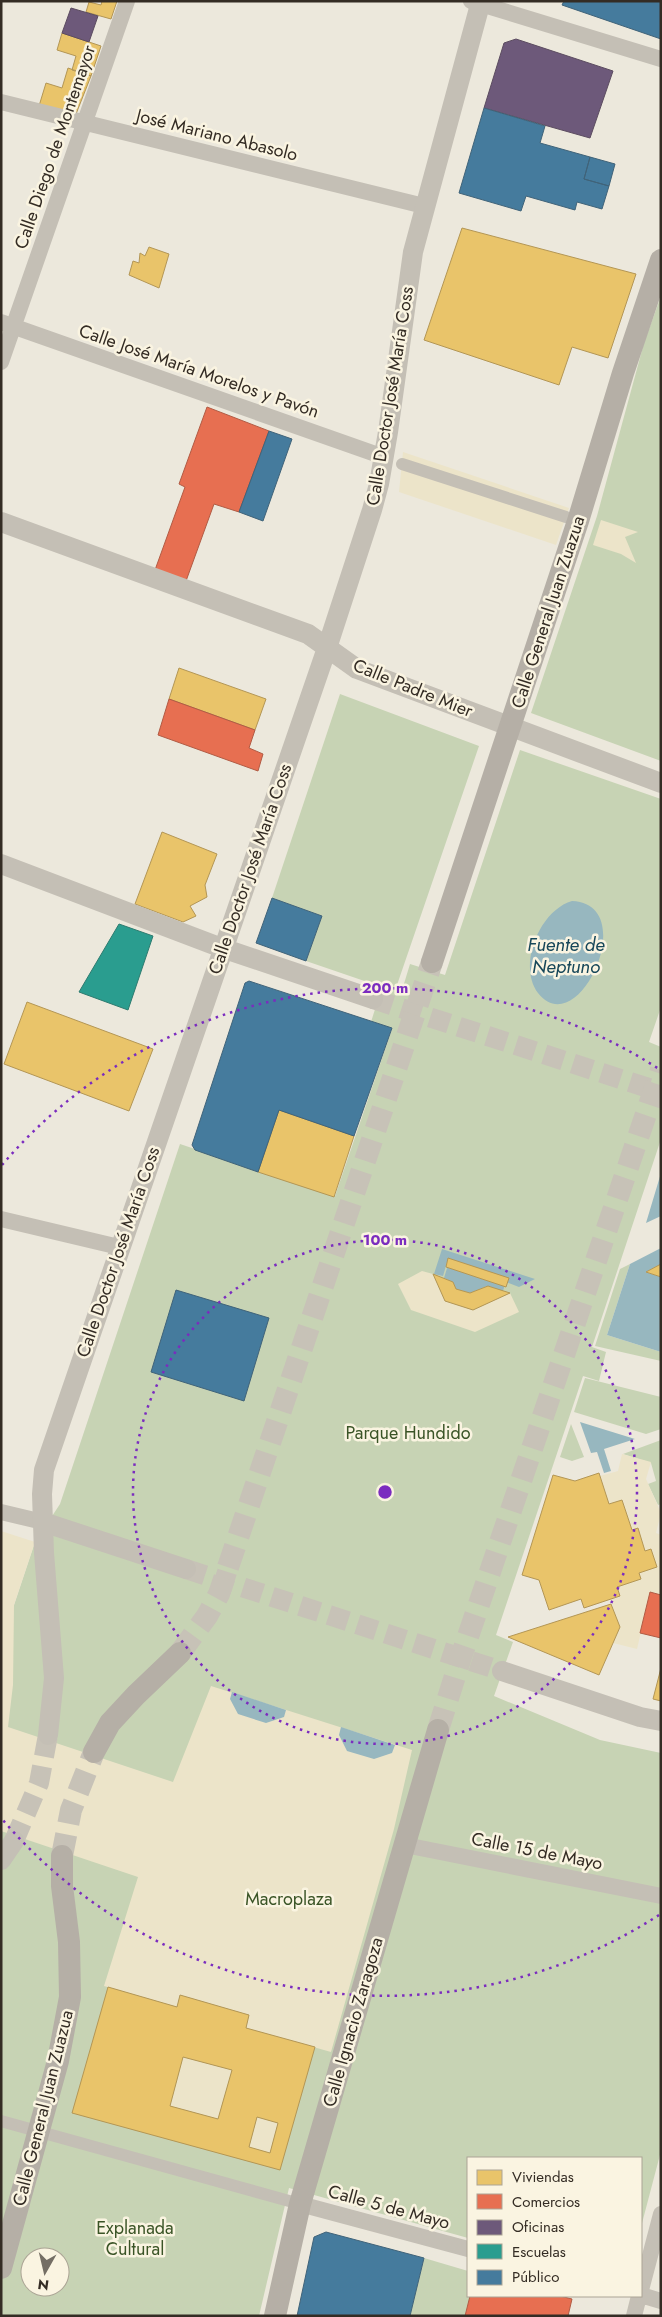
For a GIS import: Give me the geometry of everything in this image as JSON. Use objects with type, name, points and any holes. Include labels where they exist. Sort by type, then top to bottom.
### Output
[{"type":"main road","name":"Calle General Juan Zuazua","points":[[432,962],[661,260]]},
{"type":"main road","points":[[94,1752],[110,1723],[180,1653]]},
{"type":"main road","name":"Calle Ignacio Zaragoza","points":[[275,2316],[300,2204],[438,1730]]},
{"type":"main road","name":"Calle General Juan Zuazua","points":[[1,2268],[40,2132],[58,2061],[70,1997],[69,1942],[62,1886],[62,1856]]},
{"type":"street","name":"Calle Diego de Montemayor","points":[[1,362],[8,324],[84,123],[127,1]]},
{"type":"street","points":[[477,2],[661,59]]},
{"type":"street","name":"Calle Doctor José María Coss","points":[[48,1735],[53,1704],[54,1678],[48,1622],[43,1522],[44,1470],[119,1247],[327,648],[372,510],[393,460],[407,287],[424,206],[477,2]]},
{"type":"street","name":"José Mariano Abasolo","points":[[1,102],[424,206]]},
{"type":"street","name":"Calle José María Morelos y Pavón","points":[[8,324],[393,460],[566,517]]},
{"type":"street","name":"Calle Padre Mier","points":[[1,522],[308,634],[357,669],[661,783]]},
{"type":"street","points":[[1,864],[222,948],[373,999]]},
{"type":"street","points":[[1,1219],[119,1247]]},
{"type":"street","points":[[1,1512],[43,1522],[186,1569]]},
{"type":"street","points":[[502,1671],[640,1717],[661,1721]]},
{"type":"street","points":[[1,1860],[14,1841]]},
{"type":"street","name":"Calle 15 de Mayo","points":[[405,1845],[661,1896]]},
{"type":"street","points":[[1,2121],[300,2204]]},
{"type":"street","name":"Calle 5 de Mayo","points":[[300,2204],[467,2249]]},
{"type":"street","points":[[642,2286],[661,2214]]},
{"type":"street","points":[[642,2296],[661,2301]]},
{"type":"street","points":[[634,2316],[639,2297]]},
{"type":"green space","points":[[661,296],[661,761],[531,713],[597,516],[644,343]]},
{"type":"green space","name":"Macroplaza","points":[[340,694],[479,746],[397,985],[403,987],[410,964],[445,975],[520,750],[661,799],[661,1007],[649,1042],[661,1047],[661,1139],[592,1347],[606,1352],[599,1381],[583,1376],[496,1635],[513,1642],[494,1696],[600,1740],[661,1753],[661,2151],[642,2223],[642,2157],[467,2157],[467,2238],[289,2188],[259,2316],[1,2316],[1,1631],[14,1605],[35,1542],[60,1504],[180,1144],[335,1196],[392,1029],[371,1022],[382,987],[306,961],[322,916],[272,898]]},
{"type":"green space","points":[[630,1264],[607,1335],[661,1352],[661,1361],[595,1346],[620,1269]]},
{"type":"green space","points":[[585,1378],[661,1397],[661,1429],[646,1434],[574,1412]]},
{"type":"green space","points":[[571,1424],[584,1457],[572,1461],[560,1457]]},
{"type":"green space","points":[[661,1440],[661,1504],[658,1505],[648,1484],[656,1481],[651,1463],[623,1454]]},
{"type":"green space","points":[[424,2258],[467,2271],[467,2297],[470,2297],[465,2316],[410,2316]]},
{"type":"shaded area","points":[[403,452],[569,508],[556,545],[399,492]]},
{"type":"shaded area","points":[[601,520],[638,532],[625,537],[636,563],[621,554],[593,545]]},
{"type":"shaded area","points":[[422,1271],[433,1274],[445,1301],[473,1310],[510,1293],[519,1312],[475,1332],[411,1310],[398,1284]]},
{"type":"shaded area","points":[[622,1454],[651,1462],[646,1479],[661,1513],[656,1533],[661,1535],[661,1595],[650,1593],[637,1649],[613,1643],[620,1627],[610,1599],[620,1596],[617,1587],[641,1579],[639,1573],[657,1567],[651,1549],[645,1551],[638,1528],[632,1530],[622,1500],[609,1504],[600,1476],[618,1471]]},
{"type":"shaded area","points":[[1,1531],[35,1542],[14,1605],[13,1685],[8,1727],[173,1782],[211,1686],[412,1750],[394,1829],[331,2052],[246,2028],[249,2015],[180,1995],[177,2007],[104,1986],[138,1877],[1,1831]]},
{"type":"shaded area","points":[[183,2057],[232,2070],[218,2119],[170,2106]]},
{"type":"shaded area","points":[[257,2117],[278,2123],[270,2153],[249,2147]]},
{"type":"water","name":"Fuente de Neptuno","points":[[572,901],[592,908],[602,924],[603,945],[596,967],[585,987],[570,1001],[554,1004],[538,993],[532,981],[530,968],[531,954],[535,940],[550,915],[560,906]]},
{"type":"water","points":[[661,1173],[661,1216],[646,1223]]},
{"type":"water","points":[[661,1248],[661,1264],[646,1272],[661,1277],[661,1352],[607,1335],[630,1264]]},
{"type":"water","points":[[442,1249],[535,1279],[519,1287],[448,1259],[443,1276],[434,1274]]},
{"type":"water","points":[[448,1265],[505,1284],[503,1291],[487,1286],[470,1293],[456,1289],[453,1282],[444,1278]]},
{"type":"water","points":[[580,1422],[635,1439],[604,1449],[611,1471],[604,1473],[597,1452],[591,1453]]},
{"type":"water","points":[[232,1692],[286,1710],[284,1717],[266,1723],[238,1714],[230,1699]]},
{"type":"water","points":[[341,1727],[395,1745],[392,1753],[374,1759],[347,1751],[339,1735]]},
{"type":"building: Viviendas","points":[[102,1],[117,1],[111,19],[86,12],[89,2],[101,5]]},
{"type":"building: Viviendas","points":[[62,33],[101,46],[91,76],[72,70],[76,56],[57,50]]},
{"type":"building: Viviendas","points":[[68,68],[91,76],[76,114],[39,106],[46,83],[62,88]]},
{"type":"building: Viviendas","points":[[462,228],[636,274],[608,358],[572,347],[559,385],[424,340]]},
{"type":"building: Viviendas","points":[[149,247],[169,254],[159,288],[129,275],[133,261],[139,263],[140,253],[145,256]]},
{"type":"building: Viviendas","points":[[179,668],[266,699],[255,730],[169,699]]},
{"type":"building: Viviendas","points":[[162,832],[217,854],[205,885],[207,897],[190,906],[196,916],[183,922],[135,904]]},
{"type":"building: Viviendas","points":[[27,1002],[153,1049],[129,1111],[4,1064]]},
{"type":"building: Viviendas","points":[[279,1110],[354,1136],[334,1197],[258,1172]]},
{"type":"building: Viviendas","points":[[448,1258],[509,1278],[506,1287],[446,1267]]},
{"type":"building: Viviendas","points":[[661,1264],[661,1277],[646,1272]]},
{"type":"building: Viviendas","points":[[433,1274],[453,1282],[456,1289],[470,1293],[488,1286],[510,1293],[473,1310],[445,1301]]},
{"type":"building: Viviendas","points":[[222,1307],[244,1312],[237,1331],[230,1333],[246,1340],[240,1354],[182,1380],[170,1374],[176,1353],[164,1347],[169,1334]]},
{"type":"building: Viviendas","points":[[599,1473],[609,1504],[622,1500],[632,1530],[638,1528],[645,1551],[651,1549],[657,1567],[639,1573],[641,1579],[617,1587],[620,1596],[584,1608],[581,1599],[549,1610],[539,1580],[522,1575],[553,1475],[575,1481]]},
{"type":"building: Viviendas","points":[[611,1604],[620,1627],[599,1675],[508,1637]]},
{"type":"building: Viviendas","points":[[661,1668],[661,1701],[653,1699]]},
{"type":"building: Viviendas","points":[[108,1987],[177,2007],[180,1995],[249,2015],[246,2028],[315,2047],[280,2170],[72,2113]],"holes":[[[183,2057],[232,2070],[218,2119],[170,2106]],[[257,2117],[278,2123],[270,2153],[249,2147]]]},
{"type":"building: Comercios","points":[[207,407],[269,431],[239,512],[214,504],[186,581],[155,570],[185,487],[179,484]]},
{"type":"building: Comercios","points":[[169,699],[255,730],[249,748],[263,754],[258,771],[158,735]]},
{"type":"building: Comercios","points":[[650,1592],[661,1595],[661,1638],[640,1633]]},
{"type":"building: Comercios","points":[[470,2297],[564,2297],[572,2299],[568,2316],[465,2316]]},
{"type":"building: Oficinas","points":[[71,8],[98,16],[89,42],[62,33]]},
{"type":"building: Oficinas","points":[[516,39],[613,71],[590,138],[484,108],[504,43]]},
{"type":"building: Escuelas","points":[[119,924],[153,936],[128,1010],[79,992]]},
{"type":"building: Público","points":[[564,1],[661,1],[661,39],[562,5]]},
{"type":"building: Público","points":[[484,108],[545,126],[540,143],[590,157],[584,179],[609,186],[602,209],[577,202],[575,210],[526,196],[521,211],[459,193]]},
{"type":"building: Público","points":[[590,157],[615,164],[609,186],[584,179]]},
{"type":"building: Público","points":[[269,431],[292,439],[263,521],[239,512]]},
{"type":"building: Público","points":[[272,898],[322,916],[306,961],[256,943]]},
{"type":"building: Público","points":[[249,981],[392,1028],[354,1136],[279,1110],[258,1172],[195,1150],[192,1145],[245,983]]},
{"type":"building: Público","points":[[176,1290],[269,1318],[244,1401],[151,1372]]},
{"type":"building: Público","points":[[326,2232],[424,2258],[410,2316],[297,2316],[314,2237]]},
{"type":"tunnel","points":[[180,1653],[207,1616],[219,1594],[432,962]]},
{"type":"tunnel","points":[[373,999],[661,1092]]},
{"type":"tunnel","points":[[438,1730],[461,1657],[661,1070]]},
{"type":"tunnel","points":[[186,1569],[502,1671]]},
{"type":"tunnel","points":[[14,1841],[39,1783],[48,1735]]},
{"type":"tunnel","points":[[62,1856],[71,1810],[94,1752]]},
{"type":"park label","name":"Parque Hundido","points":[[408,1433]]},
{"type":"park label","name":"Explanada Cultural","points":[[135,2238]]}]
